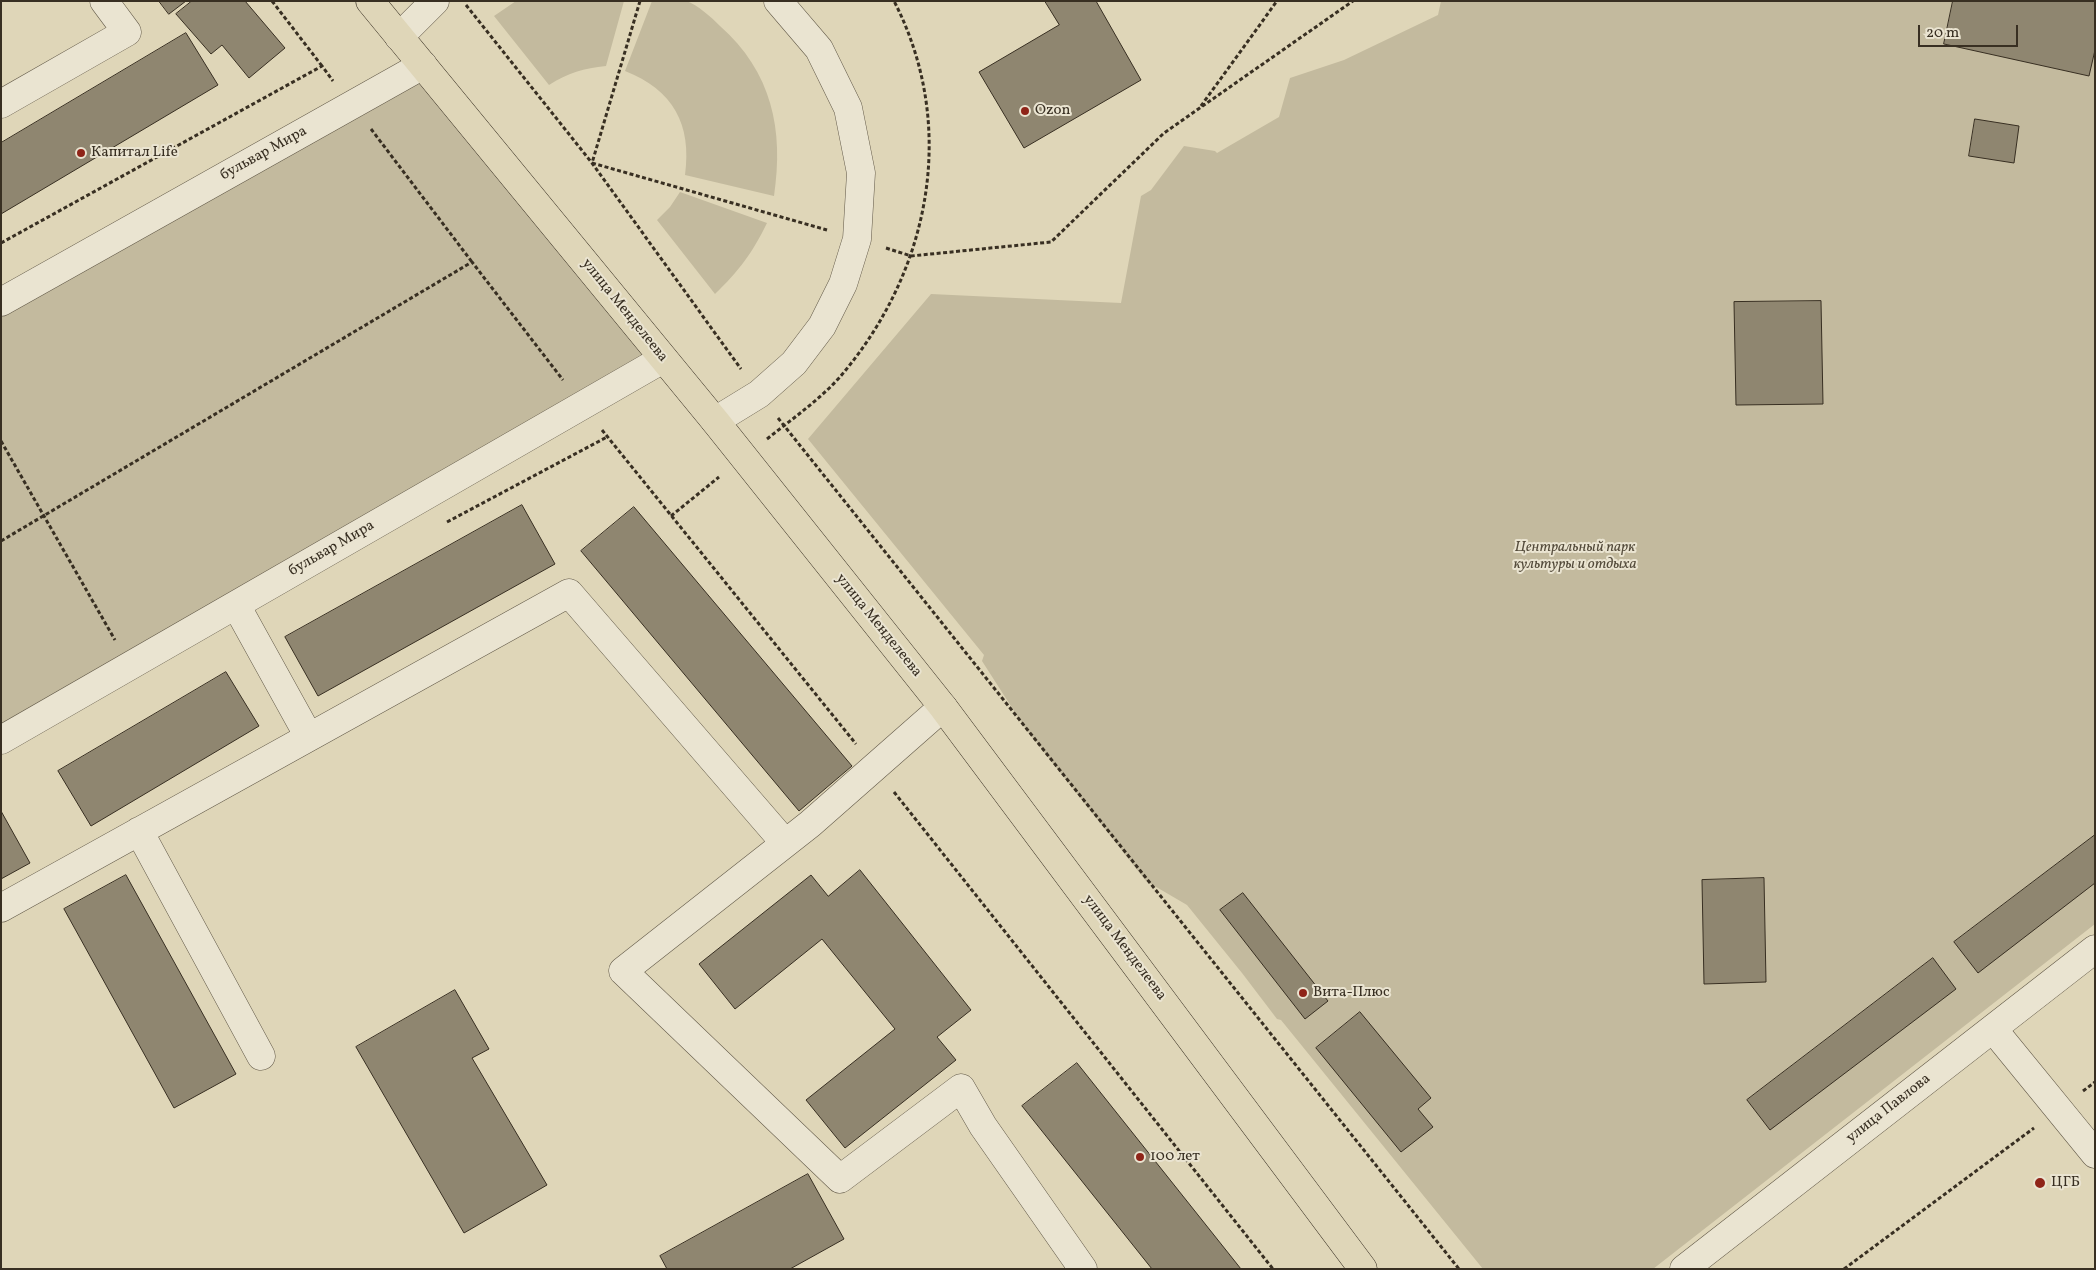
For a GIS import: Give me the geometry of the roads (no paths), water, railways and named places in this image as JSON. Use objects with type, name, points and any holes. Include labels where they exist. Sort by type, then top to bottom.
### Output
[{"type":"main road","name":"улица Менделеева","points":[[370,1],[714,421],[944,706],[1363,1269]]},
{"type":"street","points":[[1,104],[127,32],[104,1]]},
{"type":"street","points":[[399,37],[434,1]]},
{"type":"street","points":[[714,421],[759,394],[794,363],[822,326],[843,284],[857,239],[861,174],[848,108],[819,49],[778,1]]},
{"type":"street","name":"бульвар Мира","points":[[1,302],[423,65]]},
{"type":"street","name":"бульвар Мира","points":[[1,740],[663,359]]},
{"type":"street","points":[[1,908],[569,593],[785,843]]},
{"type":"street","points":[[236,605],[310,737]]},
{"type":"street","points":[[944,706],[785,843],[624,971],[840,1179],[961,1088],[983,1126],[1084,1269]]},
{"type":"street","points":[[139,832],[261,1056]]},
{"type":"street","name":"улица Павлова","points":[[1684,1269],[2095,949]]},
{"type":"street","points":[[1993,1029],[2095,1154]]},
{"type":"place","name":"Ozon","points":[[1025,111]]},
{"type":"place","name":"Капитал Life","points":[[81,153]]},
{"type":"place","name":"Вита-Плюс","points":[[1303,993]]},
{"type":"place","name":"100 лет","points":[[1140,1157]]},
{"type":"place","name":"ЦГБ","points":[[2040,1183]]},
{"type":"park label","name":"Центральный парк культуры и отдыха","points":[[1575,556]]}]
